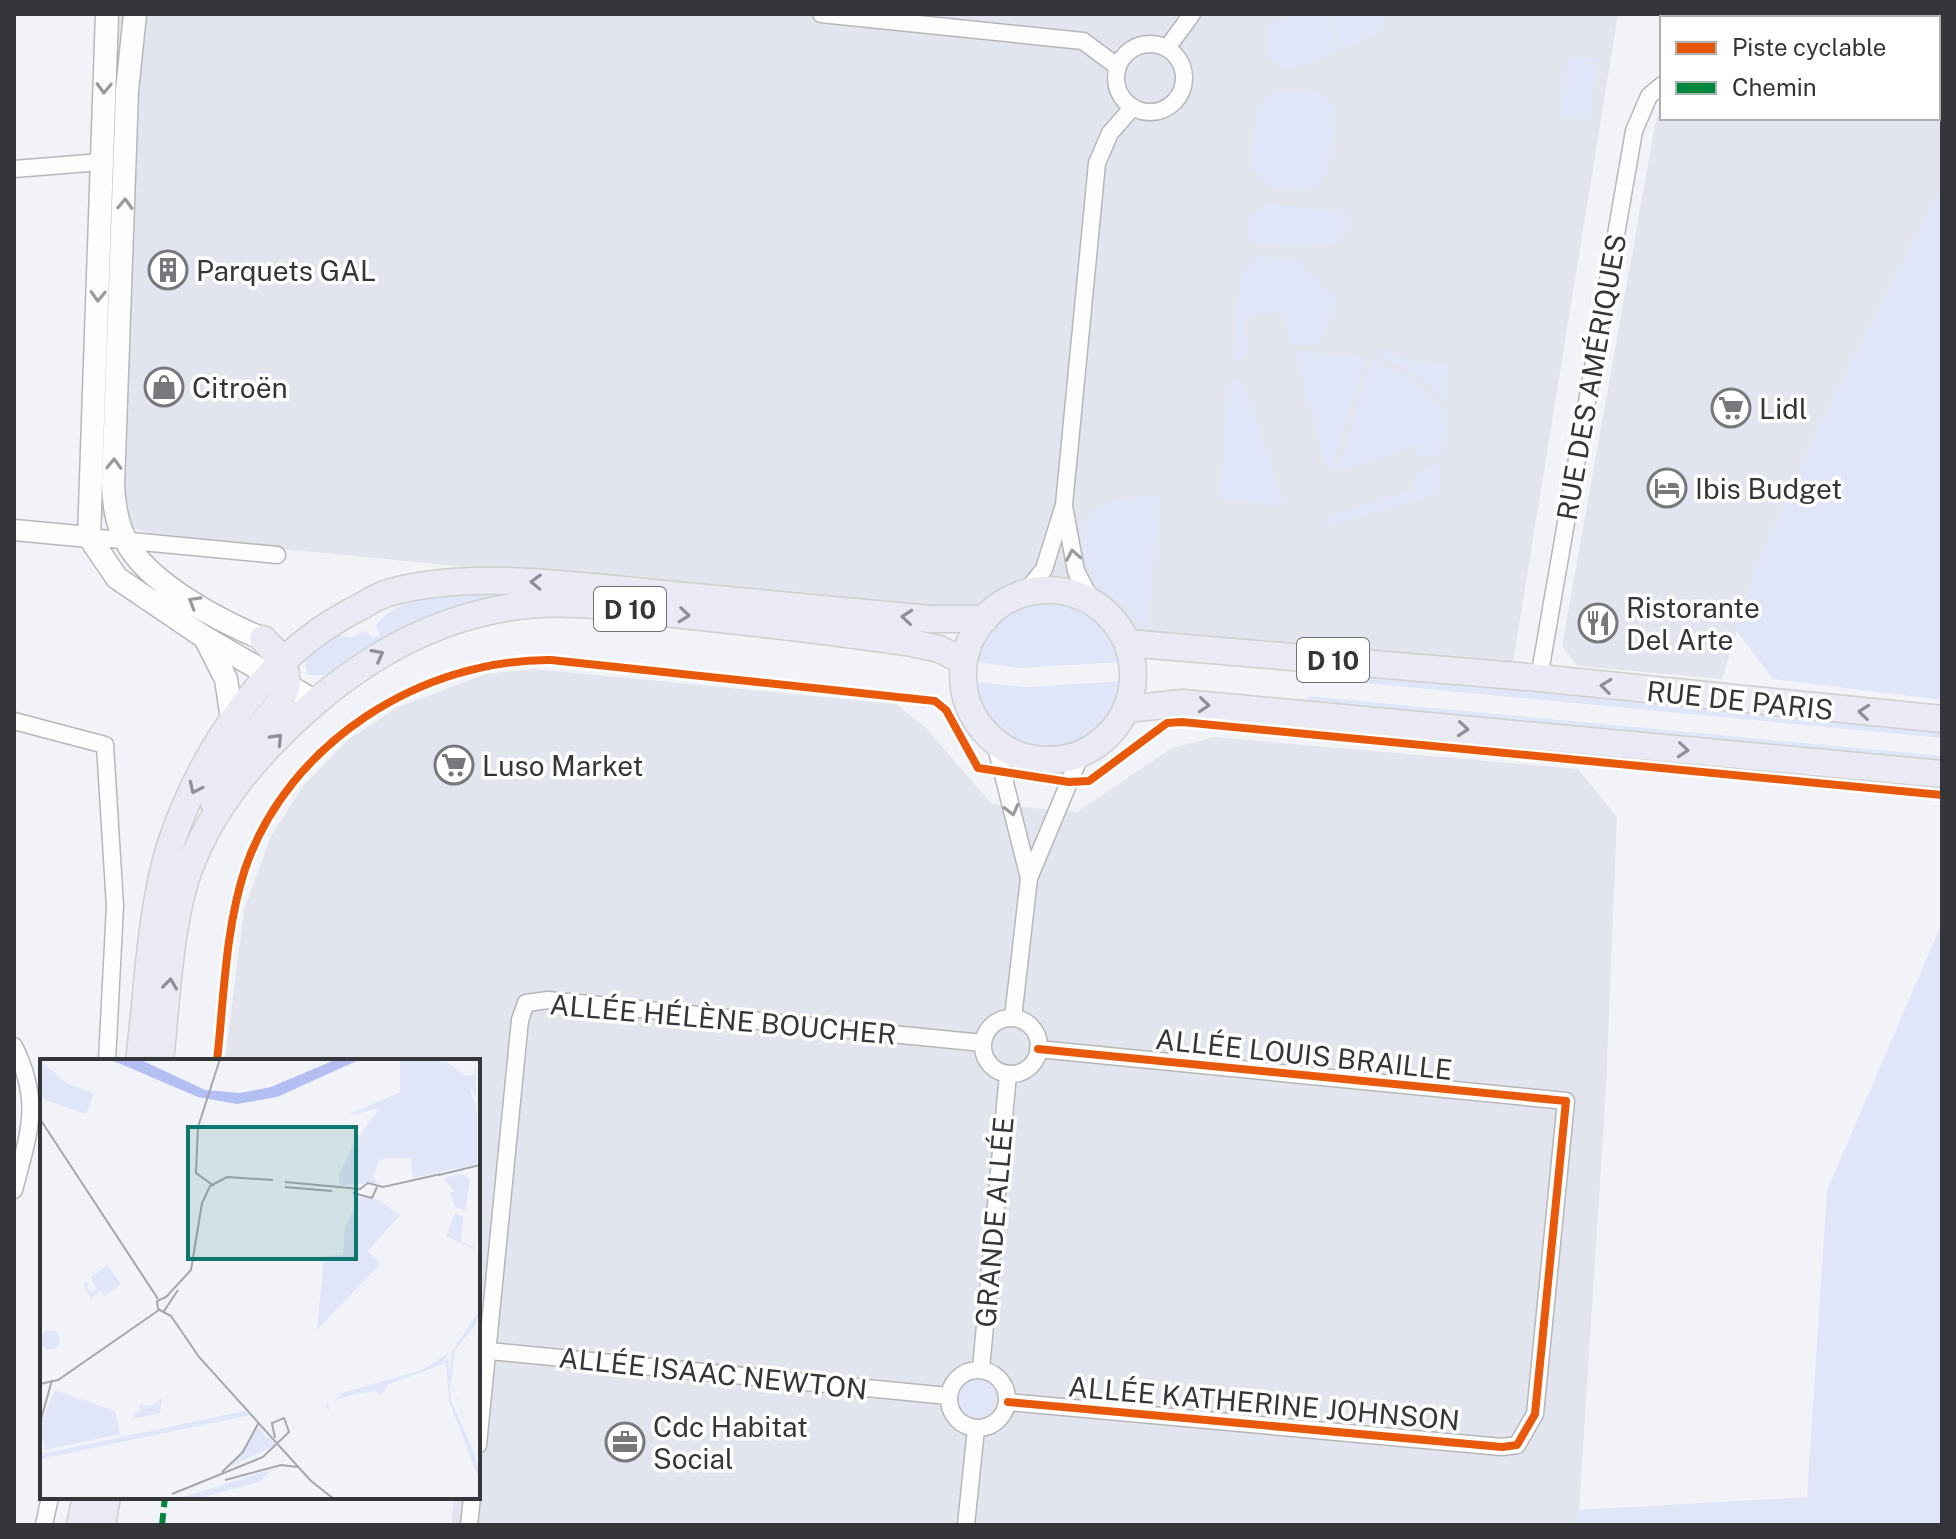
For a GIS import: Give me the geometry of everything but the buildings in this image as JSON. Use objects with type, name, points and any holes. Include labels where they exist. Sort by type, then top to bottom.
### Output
[{"type":"main road","points":[[107,14],[89,537],[117,578],[204,637],[280,674],[316,702]]},
{"type":"main road","points":[[135,14],[127,91],[113,485],[115,511],[125,540],[143,565],[169,587],[263,639],[305,639]]},
{"type":"main road","name":"D 10","points":[[139,1059],[160,895],[172,841],[196,783],[232,719],[280,674],[305,639],[388,593],[448,585],[535,581],[930,619],[985,619]]},
{"type":"main road","points":[[1049,590],[1074,593],[1092,602],[1116,623],[1127,643],[1134,671],[1127,709],[1115,730],[1081,754],[1051,761],[1025,757],[995,743],[973,717],[964,695],[964,661],[972,637],[985,619],[1005,602],[1025,593],[1049,590]]},
{"type":"main road","name":"D 10","points":[[160,1059],[180,903],[190,866],[210,821],[244,775],[316,702],[366,662],[414,636],[454,620],[515,606],[574,604],[785,626],[926,645],[964,661]]},
{"type":"main road","points":[[204,637],[226,679],[232,719]]},
{"type":"main road","points":[[210,821],[222,774],[281,701],[280,674],[263,639]]},
{"type":"main road","name":"D 10","points":[[1127,643],[1539,678]]},
{"type":"main road","name":"RUE DE PARIS","points":[[1539,678],[1942,719]]},
{"type":"main road","name":"RUE DE PARIS","points":[[1127,709],[1183,703],[1942,774]]},
{"type":"main road","points":[[80,1525],[86,1499]]},
{"type":"main road","points":[[102,1525],[107,1499]]},
{"type":"street","points":[[821,14],[1083,41],[1118,67]]},
{"type":"street","points":[[1167,48],[1192,14]]},
{"type":"street","points":[[1144,45],[1167,48],[1182,64],[1183,85],[1179,95],[1164,109],[1143,111],[1133,107],[1119,90],[1118,67],[1133,49],[1144,45]]},
{"type":"street","name":"RUE DES AMÉRIQUES","points":[[1539,678],[1634,131],[1649,96],[1660,87]]},
{"type":"street","points":[[1025,593],[1044,569],[1064,505],[1097,163],[1110,133],[1133,107]]},
{"type":"street","points":[[14,169],[101,162]]},
{"type":"street","points":[[1064,505],[1076,571],[1092,602]]},
{"type":"street","points":[[14,530],[277,555]]},
{"type":"street","points":[[14,721],[105,745],[115,906],[107,1059]]},
{"type":"street","points":[[995,743],[1029,878]]},
{"type":"street","points":[[1013,1018],[1029,878],[1081,754]]},
{"type":"street","name":"ALLÉE HÉLÈNE BOUCHER","points":[[483,1350],[520,1020],[526,1003],[548,1000],[983,1043]]},
{"type":"street","points":[[1013,1018],[1032,1029],[1038,1049],[1028,1068],[1008,1074],[989,1064],[983,1043],[993,1025],[1013,1018]]},
{"type":"street","points":[[14,1046],[30,1078],[32,1122],[14,1190]]},
{"type":"street","name":"ALLÉE LOUIS BRAILLE","points":[[1038,1049],[1566,1101],[1535,1414],[1517,1445]]},
{"type":"street","name":"GRANDE ALLÉE","points":[[981,1369],[1008,1074]]},
{"type":"street","points":[[480,1407],[483,1350]]},
{"type":"street","name":"ALLÉE ISAAC NEWTON","points":[[483,1350],[948,1396]]},
{"type":"street","points":[[981,1369],[1001,1380],[1008,1402],[997,1422],[976,1429],[955,1418],[948,1396],[959,1376],[981,1369]]},
{"type":"street","name":"ALLÉE KATHERINE JOHNSON","points":[[1008,1402],[1502,1447],[1517,1445]]},
{"type":"street","points":[[966,1525],[976,1429]]},
{"type":"street","points":[[44,1525],[50,1499]]},
{"type":"street","points":[[469,1525],[472,1499]]},
{"type":"shaded area","points":[[105,14],[1618,14],[1512,669],[160,537],[100,517]]},
{"type":"shaded area","points":[[1298,14],[1328,17],[1339,51],[1298,66],[1277,65],[1270,58],[1266,45],[1267,25]]},
{"type":"shaded area","points":[[1371,14],[1373,18],[1386,14],[1384,30],[1341,50],[1331,16]]},
{"type":"shaded area","points":[[1942,14],[1942,185],[1821,422],[1759,560],[1722,679],[1577,666],[1562,646],[1656,120],[1660,112],[1660,120],[1940,120],[1940,16],[1712,16]]},
{"type":"shaded area","points":[[1568,56],[1597,59],[1591,120],[1561,117]]},
{"type":"shaded area","points":[[1280,90],[1315,93],[1333,104],[1332,148],[1326,175],[1320,183],[1305,191],[1267,186],[1252,170],[1253,135],[1258,112],[1270,95]]},
{"type":"shaded area","points":[[1942,185],[1942,700],[1773,679],[1736,630],[1759,560],[1821,422]]},
{"type":"shaded area","points":[[1265,204],[1348,211],[1346,234],[1342,234],[1342,242],[1297,248],[1252,243],[1247,231],[1248,220],[1254,211]]},
{"type":"shaded area","points":[[1261,256],[1300,261],[1338,300],[1318,345],[1292,345],[1282,311],[1266,315],[1265,311],[1242,322],[1250,349],[1243,359],[1233,360],[1240,285],[1252,261]]},
{"type":"shaded area","points":[[1385,348],[1411,361],[1448,366],[1447,402],[1408,369],[1376,354]]},
{"type":"shaded area","points":[[1294,350],[1366,358],[1331,470],[1327,469]]},
{"type":"shaded area","points":[[1372,359],[1407,375],[1447,412],[1442,454],[1426,458],[1416,456],[1417,445],[1338,472]]},
{"type":"shaded area","points":[[1230,380],[1241,382],[1247,391],[1285,506],[1219,500]]},
{"type":"shaded area","points":[[1441,464],[1439,494],[1324,527],[1327,516],[1413,490],[1414,474]]},
{"type":"shaded area","points":[[1161,494],[1148,625],[1133,619],[1095,579],[1083,540],[1086,521],[1100,506],[1122,499]]},
{"type":"shaded area","points":[[470,593],[556,595],[325,675],[307,675],[305,661],[338,635],[352,638],[365,630],[373,638],[380,635],[376,625],[395,609],[418,600]]},
{"type":"shaded area","points":[[1054,601],[1078,609],[1097,621],[1112,639],[1122,662],[1019,668],[977,662],[983,636],[1002,617],[1028,605]]},
{"type":"shaded area","points":[[1312,667],[1942,728],[1942,738],[1311,678]]},
{"type":"shaded area","points":[[535,669],[896,704],[925,727],[992,804],[1077,812],[1172,748],[1214,737],[1578,769],[1617,817],[1606,1089],[1578,1525],[451,1525],[454,1499],[480,1499],[480,1059],[225,1059],[244,910],[271,836],[303,786],[349,739],[398,707],[486,674]]},
{"type":"shaded area","points":[[1123,681],[1115,711],[1099,732],[1077,745],[1052,749],[1026,745],[1003,733],[985,712],[975,682],[1027,687]]},
{"type":"shaded area","points":[[1308,696],[1942,756],[1942,767],[1307,706]]},
{"type":"shaded area","points":[[1942,923],[1942,1525],[1578,1525],[1578,1510],[1807,1497],[1827,1191]]},
{"type":"shaded area","points":[[977,1380],[989,1386],[995,1398],[989,1410],[977,1416],[965,1410],[959,1398],[965,1386]]},
{"type":"marked path","points":[[162,1525],[165,1499]]},
{"type":"cycle path","points":[[217,1059],[229,940],[238,892],[265,824],[293,783],[326,747],[365,717],[408,692],[454,675],[502,664],[551,660],[935,701],[946,710],[978,768],[1069,782],[1089,781],[1167,723],[1182,722],[1942,795]]},
{"type":"cycle path","points":[[1008,1402],[1502,1447],[1517,1445],[1535,1414],[1566,1101],[1038,1049]]},
{"type":"place","name":"Parquets GAL","points":[[168,270]]},
{"type":"place","name":"Citroën","points":[[164,387]]},
{"type":"place","name":"Lidl","points":[[1731,408]]},
{"type":"place","name":"Ibis Budget","points":[[1667,488]]},
{"type":"place","name":"Ristorante Del Arte","points":[[1598,623]]},
{"type":"place","name":"Luso Market","points":[[454,765]]},
{"type":"place","name":"Cdc Habitat Social","points":[[625,1442]]}]
